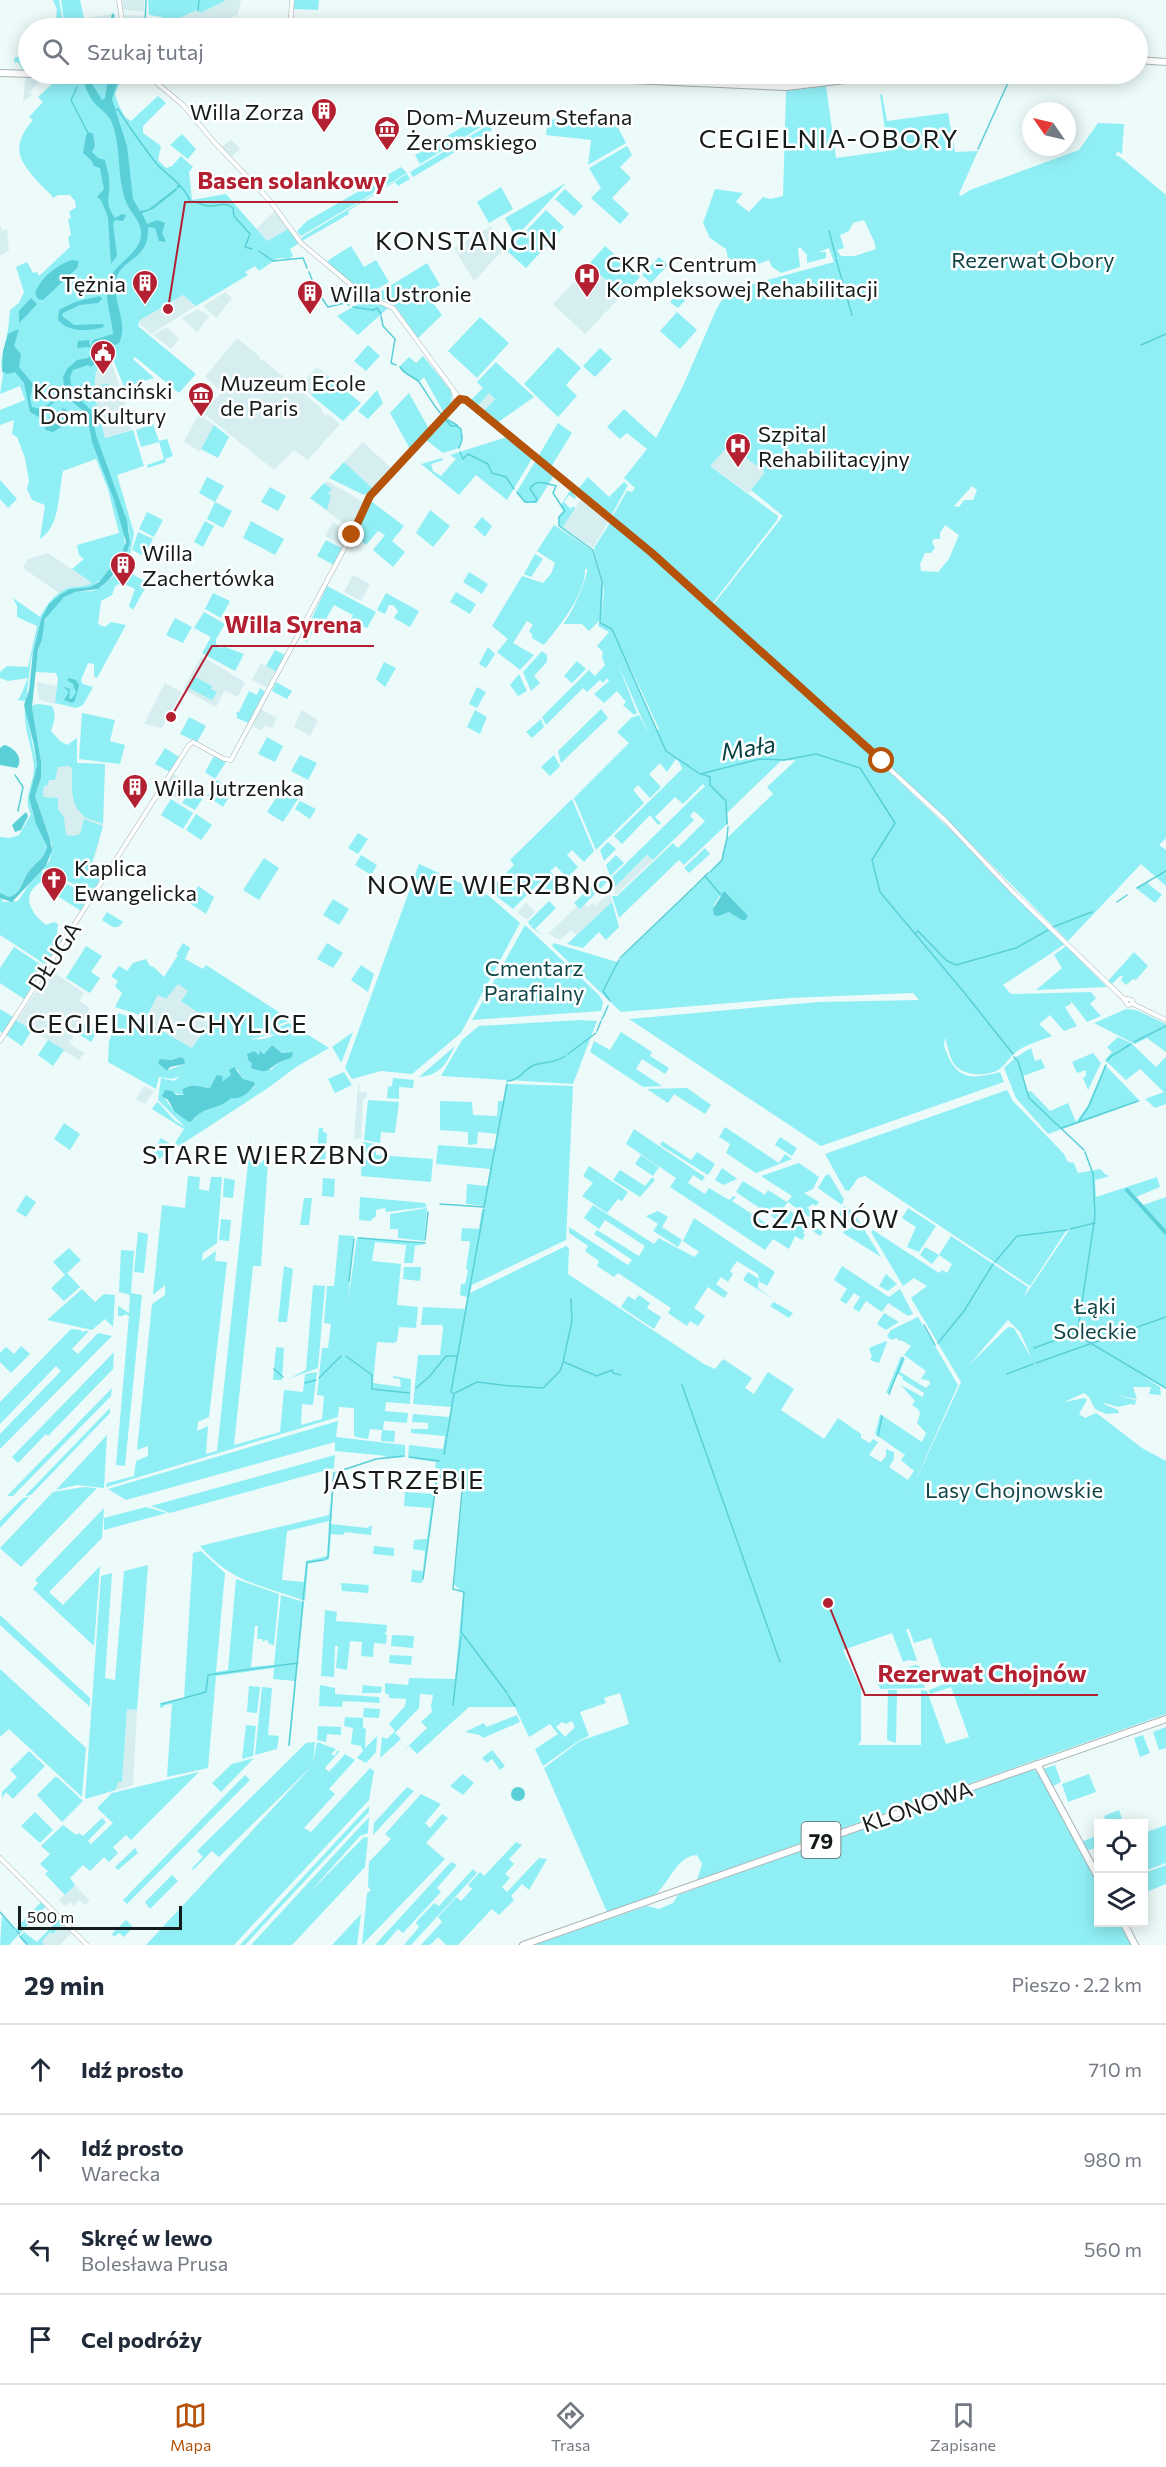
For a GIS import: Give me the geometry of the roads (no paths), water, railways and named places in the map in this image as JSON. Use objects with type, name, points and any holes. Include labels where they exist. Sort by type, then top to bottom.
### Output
[{"type":"main road","points":[[1148,61],[1166,62]]},
{"type":"main road","points":[[0,73],[18,74]]},
{"type":"main road","points":[[724,84],[792,87],[816,84]]},
{"type":"main road","name":"KLONOWA","points":[[523,1945],[1026,1768],[1039,1769],[1045,1761],[1166,1719]]},
{"type":"main road","points":[[1039,1769],[1096,1873]]},
{"type":"main road","points":[[1125,1927],[1135,1945]]},
{"type":"street","points":[[119,0],[122,18]]},
{"type":"street","points":[[291,18],[292,0]]},
{"type":"street","points":[[158,84],[183,105],[214,144],[271,202],[301,243],[362,294],[393,308],[458,398],[468,402],[607,515],[711,606],[946,821],[1123,998],[1166,1020]]},
{"type":"street","name":"DŁUGA","points":[[0,1041],[186,750],[194,745],[221,757],[229,758],[235,752],[350,538],[368,498],[449,411],[458,398]]},
{"type":"street","points":[[0,1858],[87,1945]]},
{"type":"waterway","points":[[145,18],[146,0]]},
{"type":"waterway","points":[[198,10],[199,0]]},
{"type":"waterway","points":[[978,149],[1007,84]]},
{"type":"waterway","points":[[77,87],[71,100],[88,133]]},
{"type":"waterway","name":"Mała","points":[[116,110],[118,109],[156,163],[180,185],[190,201],[208,206],[225,205],[233,208],[234,216],[250,234],[245,247],[252,249]]},
{"type":"waterway","points":[[829,231],[836,257]]},
{"type":"waterway","name":"Mała","points":[[259,251],[273,261],[303,258],[307,268]]},
{"type":"waterway","points":[[836,259],[852,315]]},
{"type":"waterway","name":"Mała","points":[[309,272],[316,290],[328,307],[345,303],[349,305]]},
{"type":"waterway","name":"Mała","points":[[353,307],[373,310],[377,308],[381,314]]},
{"type":"waterway","name":"Mała","points":[[381,316],[383,326],[395,339],[391,363],[396,365]]},
{"type":"waterway","points":[[1141,345],[1166,334]]},
{"type":"waterway","name":"Mała","points":[[400,367],[419,382],[442,415]]},
{"type":"waterway","name":"Mała","points":[[445,419],[451,426],[461,429],[462,440],[459,448]]},
{"type":"waterway","name":"Mała","points":[[448,420],[457,425]]},
{"type":"waterway","name":"Mała","points":[[460,452],[463,459],[468,454],[488,464],[492,473],[506,477],[514,489]]},
{"type":"waterway","name":"Mała","points":[[517,492],[525,502],[535,502],[537,499],[530,489],[532,486],[542,483],[556,486],[553,493],[565,511],[559,517],[559,526],[593,550],[602,582],[600,623],[612,629],[666,751],[700,774],[760,759],[784,760],[816,754],[860,768],[895,823],[872,860],[880,892],[1013,1054]]},
{"type":"waterway","points":[[702,774],[710,777],[710,785],[726,801],[727,824]]},
{"type":"waterway","points":[[15,775],[23,787],[18,811]]},
{"type":"waterway","points":[[727,837],[728,827]]},
{"type":"waterway","points":[[710,872],[722,860],[727,838]]},
{"type":"waterway","points":[[1137,888],[1166,871]]},
{"type":"waterway","points":[[694,887],[708,873]]},
{"type":"waterway","points":[[705,876],[721,895]]},
{"type":"waterway","points":[[620,958],[693,888]]},
{"type":"waterway","points":[[1117,902],[1127,895]]},
{"type":"waterway","points":[[1053,927],[1092,912]]},
{"type":"waterway","points":[[915,934],[918,931],[947,961],[956,965],[1016,948],[1048,930]]},
{"type":"waterway","points":[[610,1001],[603,991],[619,960]]},
{"type":"waterway","points":[[602,1019],[608,1006]]},
{"type":"waterway","points":[[597,1031],[601,1021]]},
{"type":"waterway","points":[[1134,1042],[1166,1026]]},
{"type":"waterway","points":[[568,1054],[596,1033]]},
{"type":"waterway","points":[[1107,1061],[1131,1044]]},
{"type":"waterway","points":[[507,1081],[517,1078],[532,1066],[565,1056]]},
{"type":"waterway","name":"Mała","points":[[1014,1057],[1018,1061],[1029,1098],[1084,1150]]},
{"type":"waterway","points":[[1079,1121],[1089,1106],[1106,1065]]},
{"type":"waterway","points":[[484,1207],[507,1084]]},
{"type":"waterway","points":[[1062,1128],[1138,1101]]},
{"type":"waterway","points":[[1085,1152],[1093,1174],[1095,1216],[1078,1329],[1087,1341],[1166,1388]]},
{"type":"waterway","name":"Mała","points":[[1127,1190],[1166,1233]]},
{"type":"waterway","points":[[440,1204],[484,1207]]},
{"type":"waterway","points":[[444,1454],[454,1394],[451,1392],[484,1209]]},
{"type":"waterway","points":[[425,1240],[428,1212]]},
{"type":"waterway","points":[[1070,1229],[1095,1223]]},
{"type":"waterway","points":[[995,1262],[1017,1236],[1067,1230]]},
{"type":"waterway","points":[[359,1238],[425,1243]]},
{"type":"waterway","points":[[349,1281],[354,1239]]},
{"type":"waterway","points":[[938,1343],[964,1311],[993,1264]]},
{"type":"waterway","points":[[512,1386],[543,1388],[560,1371],[572,1321],[571,1299]]},
{"type":"waterway","points":[[1036,1363],[1166,1317]]},
{"type":"waterway","points":[[924,1325],[935,1345]]},
{"type":"waterway","points":[[1034,1348],[1078,1332]]},
{"type":"waterway","points":[[319,1378],[341,1356]]},
{"type":"waterway","points":[[346,1356],[372,1375],[372,1389],[409,1393]]},
{"type":"waterway","points":[[416,1388],[429,1377],[446,1356],[457,1356]]},
{"type":"waterway","points":[[889,1394],[903,1358]]},
{"type":"waterway","points":[[564,1362],[597,1376],[612,1370],[613,1373],[620,1375]]},
{"type":"waterway","points":[[1007,1374],[1033,1364]]},
{"type":"waterway","points":[[274,1369],[283,1377]]},
{"type":"waterway","points":[[305,1383],[316,1380]]},
{"type":"waterway","points":[[455,1393],[477,1382],[511,1386]]},
{"type":"waterway","points":[[682,1385],[780,1662]]},
{"type":"waterway","points":[[878,1436],[882,1416]]},
{"type":"waterway","points":[[337,1472],[376,1459],[404,1456]]},
{"type":"waterway","points":[[410,1457],[439,1461]]},
{"type":"waterway","points":[[333,1482],[334,1473]]},
{"type":"waterway","points":[[423,1579],[437,1477]]},
{"type":"waterway","points":[[439,1477],[463,1481],[453,1589],[464,1592],[461,1632],[467,1640]]},
{"type":"waterway","points":[[326,1559],[328,1557],[333,1484]]},
{"type":"waterway","points":[[303,1600],[307,1562],[324,1560]]},
{"type":"waterway","points":[[289,1745],[303,1602]]},
{"type":"waterway","points":[[453,1705],[461,1636]]},
{"type":"waterway","points":[[468,1641],[507,1693]]},
{"type":"waterway","points":[[162,1704],[206,1692],[208,1675],[298,1663]]},
{"type":"waterway","points":[[508,1695],[515,1706]]},
{"type":"waterway","points":[[0,1912],[15,1929]]},
{"type":"waterway","points":[[20,1936],[27,1944]]},
{"type":"place","name":"Willa Zorza","points":[[324,134]]},
{"type":"place","name":"Dom-Muzeum Stefana Żeromskiego","points":[[387,152]]},
{"type":"place","name":"CKR - Centrum Kompleksowej Rehabilitacji","points":[[587,299]]},
{"type":"place","name":"Tężnia","points":[[145,306]]},
{"type":"place","name":"Basen solankowy","points":[[168,309]]},
{"type":"place","name":"Willa Ustronie","points":[[310,316]]},
{"type":"place","name":"Konstanciński Dom Kultury","points":[[103,376]]},
{"type":"place","name":"Muzeum Ecole de Paris","points":[[201,418]]},
{"type":"place","name":"Szpital Rehabilitacyjny","points":[[738,469]]},
{"type":"place","name":"Willa Zachertówka","points":[[123,588]]},
{"type":"place","name":"Willa Syrena","points":[[171,717]]},
{"type":"place","name":"Willa Jutrzenka","points":[[135,810]]},
{"type":"place","name":"Kaplica Ewangelicka","points":[[54,903]]},
{"type":"place","name":"Rezerwat Chojnów","points":[[828,1603]]},
{"type":"district","name":"CEGIELNIA-OBORY","points":[[829,137]]},
{"type":"district","name":"KONSTANCIN","points":[[467,239]]},
{"type":"district","name":"NOWE WIERZBNO","points":[[491,883]]},
{"type":"district","name":"CEGIELNIA-CHYLICE","points":[[168,1022]]},
{"type":"district","name":"STARE WIERZBNO","points":[[266,1153]]},
{"type":"district","name":"CZARNÓW","points":[[826,1217]]},
{"type":"district","name":"JASTRZĘBIE","points":[[404,1478]]},
{"type":"park label","name":"Rezerwat Obory","points":[[1033,259]]},
{"type":"park label","name":"Cmentarz Parafialny","points":[[534,980]]},
{"type":"park label","name":"Łąki Soleckie","points":[[1095,1318]]},
{"type":"park label","name":"Lasy Chojnowskie","points":[[1014,1489]]}]
